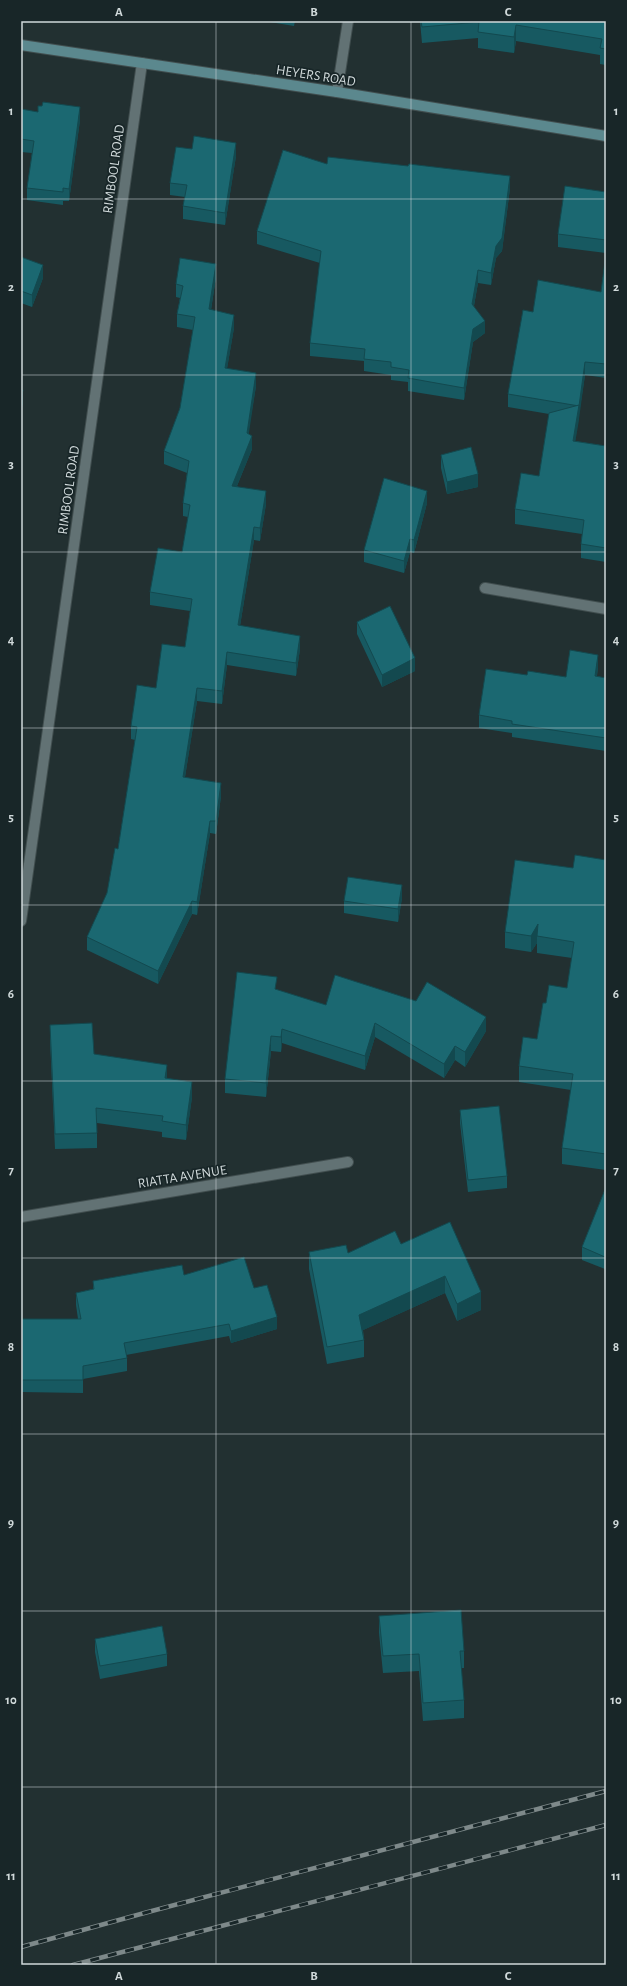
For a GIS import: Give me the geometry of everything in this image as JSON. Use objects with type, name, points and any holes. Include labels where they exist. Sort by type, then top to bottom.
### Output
[{"type":"street","points":[[336,92],[348,21]]},
{"type":"street","name":"HEYERS ROAD","points":[[21,45],[336,92],[606,136]]},
{"type":"street","name":"RIMBOOL ROAD","points":[[21,921],[142,63]]},
{"type":"street","points":[[485,588],[606,609]]},
{"type":"street","name":"RIATTA AVENUE","points":[[21,1217],[348,1162]]},
{"type":"building","points":[[421,21],[606,21],[606,49],[600,48],[602,39],[516,25],[514,37],[478,32],[479,22],[422,27]]},
{"type":"building","points":[[43,102],[80,107],[69,189],[63,188],[63,192],[27,188],[34,141],[21,139],[21,109],[38,112],[38,106],[42,106]]},
{"type":"building","points":[[194,136],[236,143],[225,213],[183,206],[187,185],[170,183],[176,147],[192,149]]},
{"type":"building","points":[[283,150],[327,164],[328,157],[408,166],[409,164],[510,176],[502,238],[496,246],[491,273],[478,270],[472,304],[485,321],[473,329],[464,388],[408,378],[409,370],[391,367],[391,362],[364,359],[365,349],[310,343],[321,251],[257,231]]},
{"type":"building","points":[[565,186],[606,192],[606,240],[558,234]]},
{"type":"building","points":[[606,253],[606,364],[585,362],[579,406],[508,394],[523,310],[533,312],[538,280],[601,292]]},
{"type":"building","points":[[21,257],[43,265],[32,295],[21,291]]},
{"type":"building","points":[[180,258],[216,264],[209,309],[234,315],[225,368],[256,373],[247,433],[252,436],[232,486],[266,491],[260,528],[254,527],[238,625],[300,636],[296,663],[227,652],[222,691],[197,688],[183,777],[221,783],[216,821],[210,821],[197,902],[192,901],[158,971],[87,937],[107,893],[115,848],[118,849],[137,727],[131,726],[137,685],[156,688],[162,644],[185,647],[192,599],[150,592],[158,548],[182,552],[190,505],[183,503],[189,461],[164,451],[180,408],[195,317],[177,314],[183,286],[176,284]]},
{"type":"building","points":[[579,405],[573,441],[606,446],[606,548],[581,544],[584,520],[515,509],[521,473],[539,476],[549,413]]},
{"type":"building","points":[[471,447],[478,474],[447,482],[441,455]]},
{"type":"building","points":[[384,478],[427,491],[414,540],[410,539],[404,561],[364,550]]},
{"type":"building","points":[[390,606],[415,658],[382,675],[357,622]]},
{"type":"building","points":[[570,650],[598,655],[595,676],[606,678],[606,738],[512,724],[512,721],[479,715],[486,669],[527,675],[528,671],[566,677]]},
{"type":"building","points":[[575,855],[606,860],[606,1154],[562,1148],[573,1074],[519,1066],[523,1037],[537,1039],[543,1003],[546,1003],[549,985],[567,988],[574,942],[537,936],[538,924],[531,936],[505,932],[515,860],[573,868]]},
{"type":"building","points":[[348,877],[402,885],[398,909],[344,901]]},
{"type":"building","points":[[237,972],[277,977],[275,989],[326,1005],[335,975],[416,1001],[427,982],[486,1017],[465,1052],[455,1046],[444,1064],[375,1023],[365,1056],[282,1029],[281,1037],[271,1036],[266,1083],[225,1079]]},
{"type":"building","points":[[92,1023],[94,1054],[167,1065],[165,1078],[192,1082],[186,1125],[162,1121],[163,1116],[96,1108],[97,1133],[55,1134],[50,1025]]},
{"type":"building","points":[[499,1106],[507,1176],[468,1180],[460,1110]]},
{"type":"building","points":[[606,1187],[606,1254],[605,1257],[582,1247]]},
{"type":"building","points":[[450,1222],[481,1292],[457,1304],[445,1276],[359,1315],[364,1340],[327,1347],[309,1252],[346,1245],[348,1253],[395,1231],[401,1244]]},
{"type":"building","points":[[244,1257],[254,1288],[267,1285],[277,1317],[231,1331],[229,1324],[124,1343],[127,1358],[83,1366],[83,1380],[21,1380],[21,1319],[81,1319],[76,1293],[94,1289],[93,1281],[182,1265],[184,1275]]},
{"type":"building","points":[[461,1610],[464,1651],[460,1651],[464,1700],[423,1703],[419,1654],[383,1656],[379,1616]]},
{"type":"building","points":[[162,1626],[167,1654],[100,1666],[95,1639]]},
{"type":"railway","points":[[21,1947],[606,1791]]},
{"type":"railway","points":[[73,1965],[606,1825]]}]
